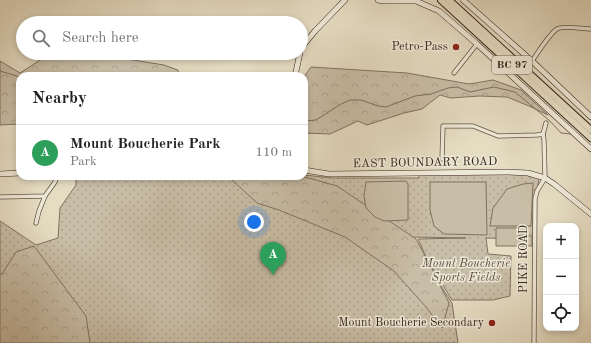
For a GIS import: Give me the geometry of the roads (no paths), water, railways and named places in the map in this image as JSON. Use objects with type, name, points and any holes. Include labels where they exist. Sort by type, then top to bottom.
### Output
[{"type":"highway","name":"BC 97","points":[[441,0],[588,132]]},
{"type":"highway","name":"BC 97","points":[[449,0],[588,132]]},
{"type":"street","points":[[308,40],[345,0]]},
{"type":"street","points":[[378,0],[416,1],[440,11],[591,149]]},
{"type":"street","points":[[463,0],[532,61],[591,117]]},
{"type":"street","points":[[532,61],[549,37],[557,29],[567,27],[591,29]]},
{"type":"street","points":[[454,73],[477,44]]},
{"type":"street","points":[[297,72],[299,60]]},
{"type":"street","points":[[546,123],[543,134],[545,178],[591,214]]},
{"type":"street","points":[[442,159],[444,126],[473,126],[498,136],[543,134]]},
{"type":"street","name":"EAST BOUNDARY ROAD","points":[[308,171],[328,174],[508,172],[528,173],[545,178]]},
{"type":"street","points":[[0,174],[16,173]]},
{"type":"street","name":"PIKE ROAD","points":[[534,343],[535,199],[537,191],[545,178]]},
{"type":"street","points":[[36,223],[39,210],[45,196],[56,180]]},
{"type":"street","points":[[0,197],[45,196]]},
{"type":"waterway","points":[[0,71],[16,76]]},
{"type":"waterway","points":[[308,121],[316,120],[350,100],[361,100],[386,107],[415,96],[431,94],[448,88],[457,87],[470,92],[494,87],[515,92],[550,121],[561,133],[571,134]]},
{"type":"place","name":"Petro-Pass","points":[[456,47]]},
{"type":"place","name":"Mount Boucherie Park","points":[[273,275]]},
{"type":"place","name":"Mount Boucherie Secondary","points":[[492,323]]},
{"type":"park label","name":"Mount Boucherie Sports Fields","points":[[466,271]]}]
